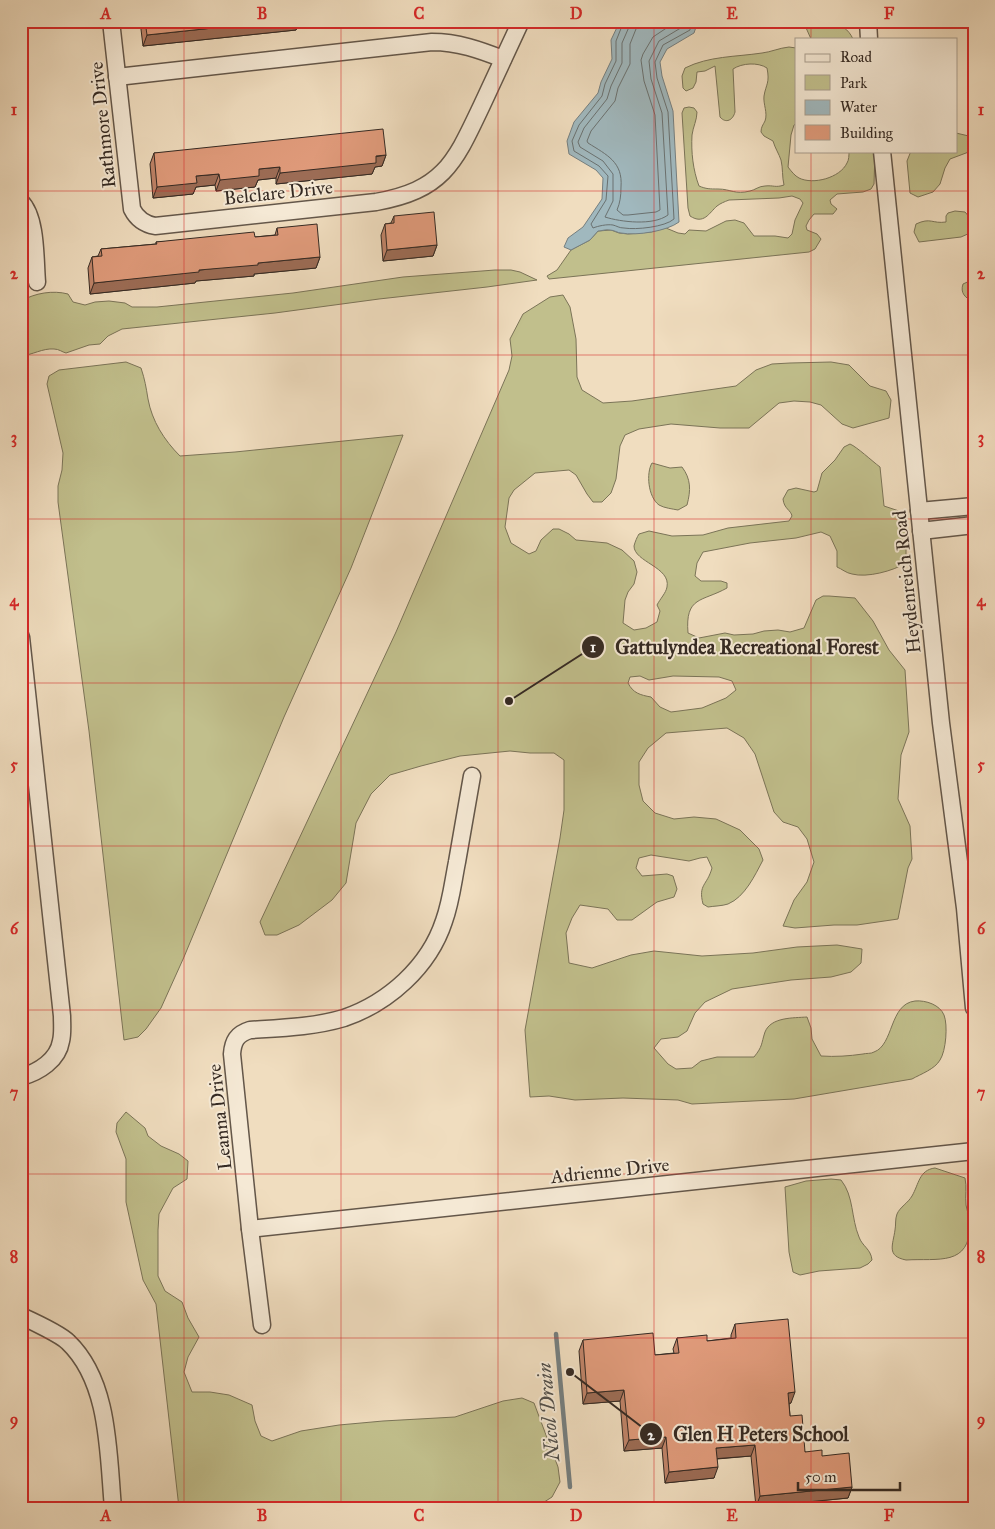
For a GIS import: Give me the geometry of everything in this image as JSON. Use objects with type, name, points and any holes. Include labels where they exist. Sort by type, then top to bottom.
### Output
[{"type":"street","name":"Rathmore Drive","points":[[111,21],[132,209],[135,216],[141,221]]},
{"type":"street","name":"Belclare Drive","points":[[141,221],[155,226],[376,202],[406,195],[419,189],[443,173],[460,152],[521,21]]},
{"type":"street","points":[[868,21],[870,38]]},
{"type":"street","points":[[117,77],[432,42],[464,45],[503,59]]},
{"type":"street","name":"Heydenreich Road","points":[[882,152],[941,723],[964,908],[974,1008]]},
{"type":"street","points":[[21,202],[29,215],[33,234],[37,282]]},
{"type":"street","points":[[919,511],[974,506]]},
{"type":"street","points":[[921,531],[974,525]]},
{"type":"street","points":[[21,637],[27,737],[62,1016],[62,1041],[58,1051],[49,1063],[35,1072],[21,1077]]},
{"type":"street","name":"Leanna Drive","points":[[262,1325],[232,1054],[236,1037],[250,1030],[306,1026],[342,1018],[360,1011],[384,998],[422,962],[434,944],[444,922],[451,896],[472,776]]},
{"type":"street","name":"Adrienne Drive","points":[[250,1230],[974,1151]]},
{"type":"street","points":[[21,1316],[67,1341],[85,1364],[100,1396],[113,1508]]},
{"type":"green space","points":[[803,21],[832,22],[844,28],[852,38],[811,38]]},
{"type":"green space","points":[[782,48],[795,48],[795,124],[791,135],[788,167],[790,170],[805,180],[826,179],[839,173],[844,168],[849,152],[875,152],[874,184],[871,189],[863,192],[837,194],[830,200],[831,204],[837,209],[833,214],[814,214],[809,220],[806,226],[807,230],[817,234],[821,239],[815,249],[809,252],[549,279],[547,276],[557,270],[571,250],[590,240],[598,231],[611,230],[628,234],[651,232],[666,228],[685,234],[689,230],[706,231],[726,221],[735,220],[744,223],[754,236],[788,238],[792,234],[795,220],[803,203],[800,199],[792,196],[729,200],[721,203],[703,219],[690,216],[682,113],[684,108],[689,107],[694,108],[697,112],[692,135],[692,148],[699,186],[708,189],[745,192],[763,186],[784,185],[781,160],[773,141],[761,132],[766,118],[764,99],[768,80],[767,68],[750,64],[741,65],[733,69],[735,112],[731,119],[727,121],[720,117],[715,66],[705,71],[697,72],[693,88],[686,91],[683,88],[682,76],[685,68],[703,61]]},
{"type":"green space","points":[[958,133],[973,137],[974,150],[950,159],[940,184],[933,192],[918,197],[910,193],[907,161],[911,152],[958,152]]},
{"type":"green space","points":[[955,211],[965,212],[971,219],[970,233],[961,237],[919,242],[914,232],[916,224],[925,221],[946,222],[948,213]]},
{"type":"green space","points":[[495,270],[520,272],[537,280],[275,313],[122,329],[108,336],[100,344],[89,345],[66,353],[57,349],[50,349],[21,356],[21,301],[44,293],[68,294],[73,302],[85,305],[109,301],[125,303],[132,307],[157,307],[293,293],[403,277]]},
{"type":"green space","points":[[974,279],[974,302],[966,297],[962,290],[963,284]]},
{"type":"green space","points":[[563,295],[570,307],[576,339],[577,377],[582,390],[603,403],[632,401],[736,386],[756,370],[772,364],[831,362],[849,365],[870,386],[886,391],[891,400],[889,418],[853,428],[842,424],[821,405],[794,401],[779,403],[749,428],[671,424],[639,429],[625,435],[620,446],[616,479],[611,493],[602,502],[593,502],[576,475],[569,470],[535,473],[514,490],[509,498],[505,527],[511,543],[529,554],[536,551],[541,540],[553,529],[559,529],[576,540],[607,543],[622,550],[634,561],[637,572],[634,584],[625,600],[623,623],[634,630],[646,628],[657,622],[660,611],[657,605],[667,587],[667,580],[664,574],[636,552],[634,546],[639,534],[649,531],[672,536],[703,535],[728,528],[789,521],[792,516],[783,499],[788,490],[796,488],[817,491],[822,473],[835,460],[844,447],[850,444],[880,467],[884,506],[899,511],[906,521],[906,563],[887,571],[872,574],[858,575],[848,573],[837,567],[837,551],[830,536],[821,532],[796,538],[750,543],[703,552],[697,563],[695,576],[701,581],[721,581],[727,583],[727,588],[692,606],[689,612],[688,633],[699,638],[725,633],[734,635],[753,634],[778,630],[790,632],[804,628],[816,600],[823,596],[855,598],[873,621],[889,650],[905,670],[909,732],[901,755],[898,799],[910,826],[912,859],[908,868],[898,919],[857,925],[795,928],[783,926],[794,900],[807,882],[814,862],[807,839],[798,827],[783,822],[774,812],[755,754],[744,738],[727,728],[666,733],[648,748],[639,762],[639,785],[643,801],[655,813],[674,819],[694,817],[716,819],[740,830],[759,849],[763,860],[744,891],[728,904],[708,907],[703,904],[702,897],[702,889],[712,868],[707,857],[689,861],[651,855],[639,858],[636,868],[642,876],[667,874],[673,876],[677,889],[674,897],[657,902],[632,920],[617,920],[608,909],[580,905],[566,933],[569,963],[592,968],[631,955],[654,951],[702,956],[837,945],[862,949],[861,963],[851,972],[831,977],[791,980],[732,989],[705,1002],[695,1013],[687,1031],[678,1037],[661,1039],[654,1048],[668,1064],[676,1069],[692,1068],[701,1061],[717,1057],[754,1057],[765,1032],[772,1023],[783,1019],[807,1017],[812,1039],[821,1056],[871,1053],[880,1048],[885,1042],[900,1009],[915,1001],[924,1001],[939,1008],[944,1015],[946,1025],[945,1044],[938,1063],[928,1071],[912,1079],[794,1099],[692,1104],[678,1100],[623,1098],[575,1100],[549,1096],[530,1097],[525,1030],[564,810],[564,760],[554,753],[510,751],[460,756],[390,775],[371,794],[356,823],[346,883],[332,900],[299,925],[277,935],[265,935],[260,922],[396,632],[509,370],[512,356],[510,339],[523,314],[550,297]],"holes":[[[640,676],[649,680],[673,676],[719,677],[732,681],[736,690],[726,698],[702,708],[671,712],[660,707],[651,697],[635,691],[628,683],[630,677]]]},
{"type":"green space","points":[[126,362],[141,368],[150,407],[156,422],[164,437],[180,456],[403,435],[351,568],[284,717],[161,1008],[138,1037],[124,1040],[89,731],[58,502],[58,486],[62,470],[63,453],[47,384],[49,376],[59,370]]},
{"type":"green space","points":[[652,463],[670,468],[682,467],[689,485],[687,505],[678,510],[661,506],[655,501],[649,485],[649,473]]},
{"type":"green space","points":[[126,1112],[145,1128],[148,1136],[161,1146],[179,1154],[188,1161],[187,1179],[173,1188],[159,1214],[158,1276],[165,1291],[182,1302],[188,1318],[199,1337],[188,1357],[184,1372],[192,1392],[229,1395],[252,1405],[255,1421],[261,1436],[272,1441],[301,1431],[339,1425],[455,1417],[503,1401],[522,1398],[534,1403],[558,1467],[560,1482],[552,1497],[531,1508],[179,1508],[156,1304],[143,1280],[126,1202],[126,1159],[116,1132],[117,1123]]},
{"type":"green space","points":[[935,1168],[965,1178],[966,1205],[970,1222],[969,1238],[958,1254],[950,1257],[906,1260],[900,1258],[893,1253],[892,1249],[897,1214],[912,1196],[920,1178],[930,1169]]},
{"type":"green space","points":[[841,1180],[845,1186],[859,1237],[870,1253],[872,1260],[860,1268],[819,1271],[800,1275],[793,1272],[789,1252],[785,1187],[806,1181]]},
{"type":"water","points":[[620,21],[695,21],[697,24],[694,33],[667,49],[660,62],[662,76],[673,111],[679,222],[667,228],[643,233],[628,234],[613,230],[598,231],[590,240],[571,250],[564,247],[568,238],[583,227],[602,199],[603,178],[596,170],[569,154],[567,141],[574,122],[598,93],[612,59],[611,40]]},
{"type":"building","points":[[145,21],[279,21],[147,35]]},
{"type":"building","points":[[383,129],[386,155],[376,156],[376,163],[280,173],[280,167],[259,169],[259,176],[220,180],[219,174],[196,176],[197,183],[157,187],[154,153]]},
{"type":"building","points":[[434,212],[437,245],[387,250],[385,224],[394,223],[394,216]]},
{"type":"building","points":[[317,224],[320,257],[94,283],[92,257],[102,256],[101,249],[254,232],[255,237],[278,235],[277,228]]},
{"type":"building","points":[[788,1319],[795,1392],[788,1393],[790,1416],[802,1415],[805,1452],[822,1450],[822,1456],[849,1453],[852,1487],[760,1496],[755,1445],[716,1448],[718,1467],[669,1472],[666,1437],[629,1440],[624,1390],[587,1393],[583,1340],[653,1333],[655,1355],[679,1353],[677,1338],[707,1335],[707,1341],[736,1338],[735,1324]]},
{"type":"waterway","name":"Nicol Drain","points":[[556,1334],[570,1487]]},
{"type":"place","name":"Gattulyndea Recreational Forest","points":[[509,701]]},
{"type":"place","name":"Glen H Peters School","points":[[570,1372]]}]
